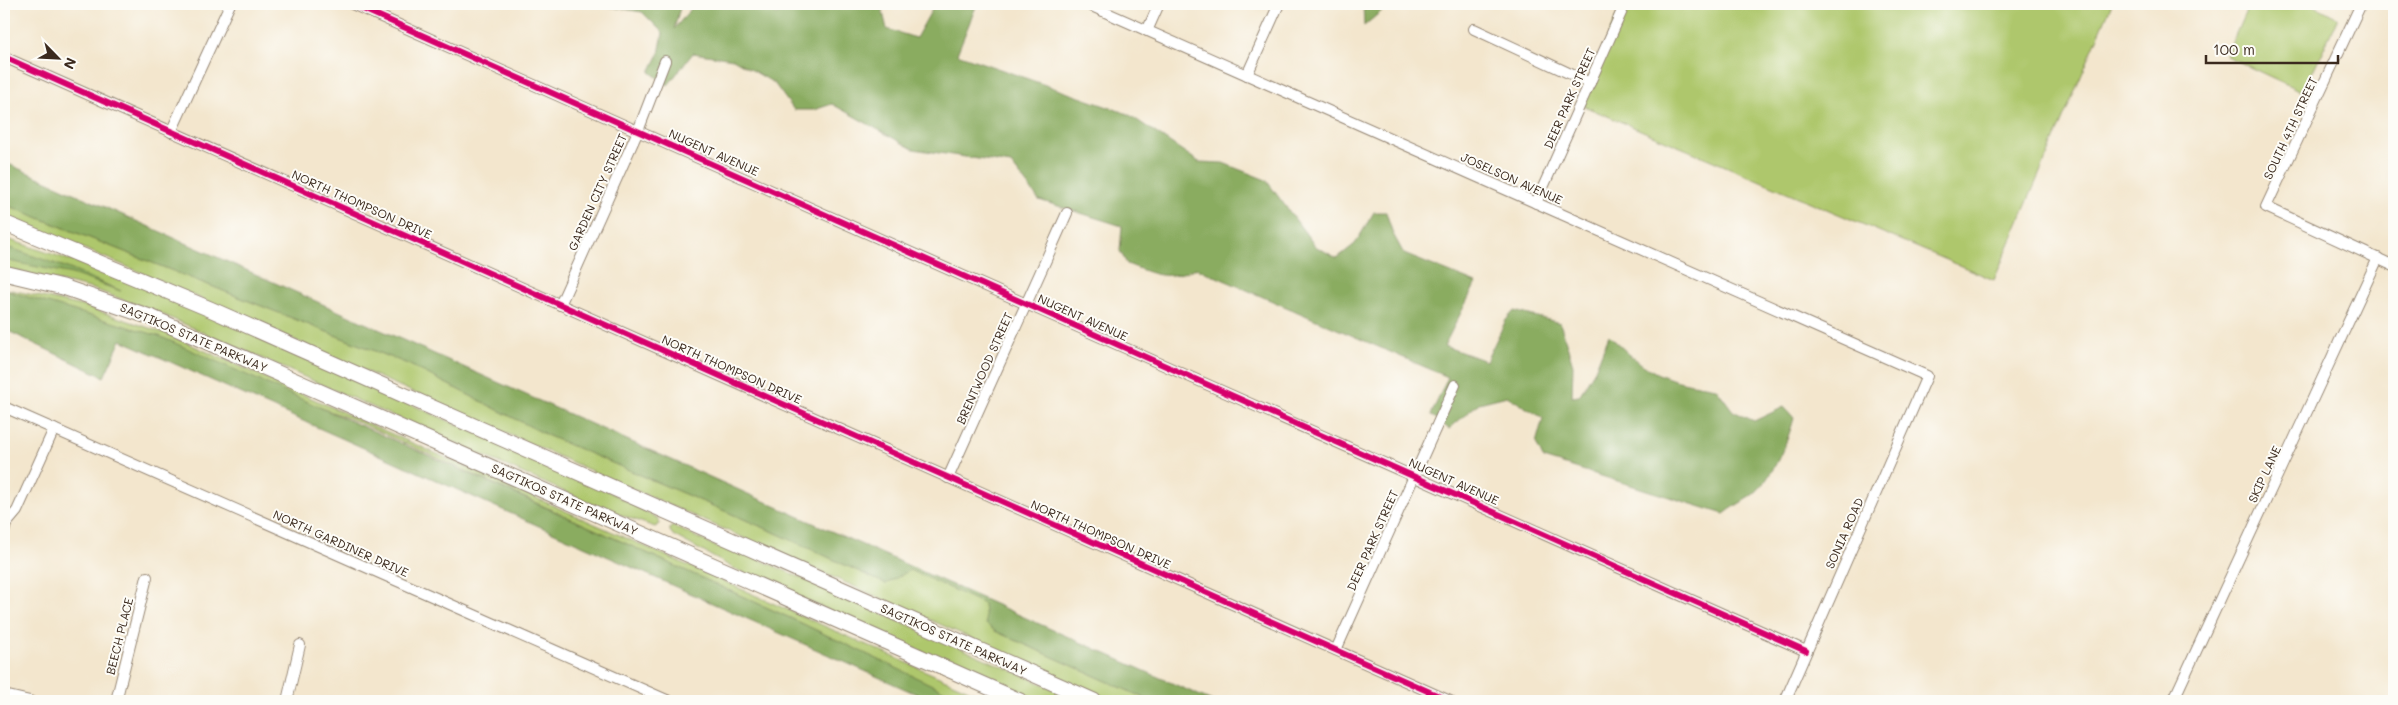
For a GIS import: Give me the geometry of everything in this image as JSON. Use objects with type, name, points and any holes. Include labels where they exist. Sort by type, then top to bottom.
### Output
[{"type":"highway","points":[[4,223],[210,309]]},
{"type":"highway","points":[[4,233],[97,265],[210,309]]},
{"type":"highway","points":[[4,273],[63,287],[108,301]]},
{"type":"highway","points":[[4,279],[108,301]]},
{"type":"highway","name":"SAGTIKOS STATE PARKWAY","points":[[108,301],[210,342],[1020,701]]},
{"type":"highway","name":"SAGTIKOS STATE PARKWAY","points":[[210,309],[1094,701]]},
{"type":"street","points":[[171,132],[230,4]]},
{"type":"street","name":"NUGENT AVENUE","points":[[352,4],[1806,650]]},
{"type":"street","name":"JOSELSON AVENUE","points":[[1087,4],[1927,376]]},
{"type":"street","points":[[1147,31],[1159,4]]},
{"type":"street","points":[[1247,75],[1279,4]]},
{"type":"street","name":"DEER PARK STREET","points":[[1536,203],[1625,4]]},
{"type":"street","name":"SOUTH 4TH STREET","points":[[2361,4],[2266,207],[2378,258]]},
{"type":"street","points":[[1474,29],[1590,83]]},
{"type":"street","name":"NORTH THOMPSON DRIVE","points":[[4,57],[1450,701]]},
{"type":"street","name":"GARDEN CITY STREET","points":[[560,305],[638,132],[665,61]]},
{"type":"street","name":"BRENTWOOD STREET","points":[[948,478],[1067,213]]},
{"type":"street","points":[[2378,258],[2394,266]]},
{"type":"street","name":"SKIP LANE","points":[[2173,701],[2378,258]]},
{"type":"street","name":"SONIA ROAD","points":[[1785,701],[1927,376]]},
{"type":"street","name":"DEER PARK STREET","points":[[1336,650],[1455,385]]},
{"type":"street","name":"NORTH GARDINER DRIVE","points":[[4,407],[669,701]]},
{"type":"street","points":[[4,532],[6,524],[17,511],[54,429]]},
{"type":"street","name":"BEECH PLACE","points":[[116,701],[147,578]]},
{"type":"street","points":[[287,701],[300,645]]},
{"type":"street","points":[[4,695],[30,701]]},
{"type":"green space","points":[[594,4],[681,4],[674,29],[695,4],[766,4],[776,15],[798,4],[881,4],[887,29],[916,38],[935,4],[977,4],[957,54],[1128,114],[1199,162],[1223,163],[1266,180],[1315,246],[1337,258],[1355,244],[1374,212],[1386,212],[1393,234],[1404,254],[1476,283],[1444,346],[1486,361],[1506,320],[1514,311],[1560,323],[1573,365],[1572,397],[1579,396],[1595,370],[1609,335],[1635,359],[1658,374],[1678,381],[1716,388],[1733,411],[1754,421],[1784,407],[1794,418],[1788,438],[1772,471],[1758,490],[1724,514],[1543,458],[1536,443],[1543,418],[1507,396],[1479,403],[1449,429],[1431,415],[1448,377],[1196,268],[1177,274],[1161,275],[1127,264],[1120,251],[1122,226],[1039,200],[1011,164],[913,149],[832,104],[814,110],[794,110],[774,83],[733,59],[693,53],[668,85],[650,72],[659,54],[663,33],[642,12]]},
{"type":"green space","points":[[1363,4],[1390,4],[1364,26]]},
{"type":"green space","points":[[1622,4],[2112,4],[1994,280],[1579,104]]},
{"type":"green space","points":[[2249,4],[2312,4],[2338,18],[2303,92],[2226,56]]},
{"type":"green space","points":[[4,162],[1212,701],[1151,701],[995,631],[986,624],[984,604],[910,570],[886,584],[774,532],[549,436],[408,364],[4,204]]},
{"type":"green space","points":[[4,204],[408,364],[549,436],[774,532],[886,584],[911,567],[985,600],[995,631],[1151,701],[1114,701],[154,278],[4,215]]},
{"type":"green space","points":[[4,238],[118,276],[606,490],[657,518],[660,524],[655,527],[604,509],[157,312],[93,289],[4,268]]},
{"type":"green space","points":[[4,246],[65,267],[121,291],[72,274],[4,260]]},
{"type":"green space","points":[[4,289],[87,307],[167,334],[993,701],[966,701],[951,695],[801,623],[356,421]]},
{"type":"green space","points":[[4,290],[159,336],[585,525],[801,623],[966,701],[932,701],[121,340],[104,377],[4,329]]},
{"type":"green space","points":[[673,526],[721,549],[722,545],[729,548],[729,546],[1081,701],[1034,701],[733,568],[673,535],[670,528]]},
{"type":"cycle path","points":[[352,4],[1806,651]]},
{"type":"cycle path","points":[[4,57],[1450,701]]}]
